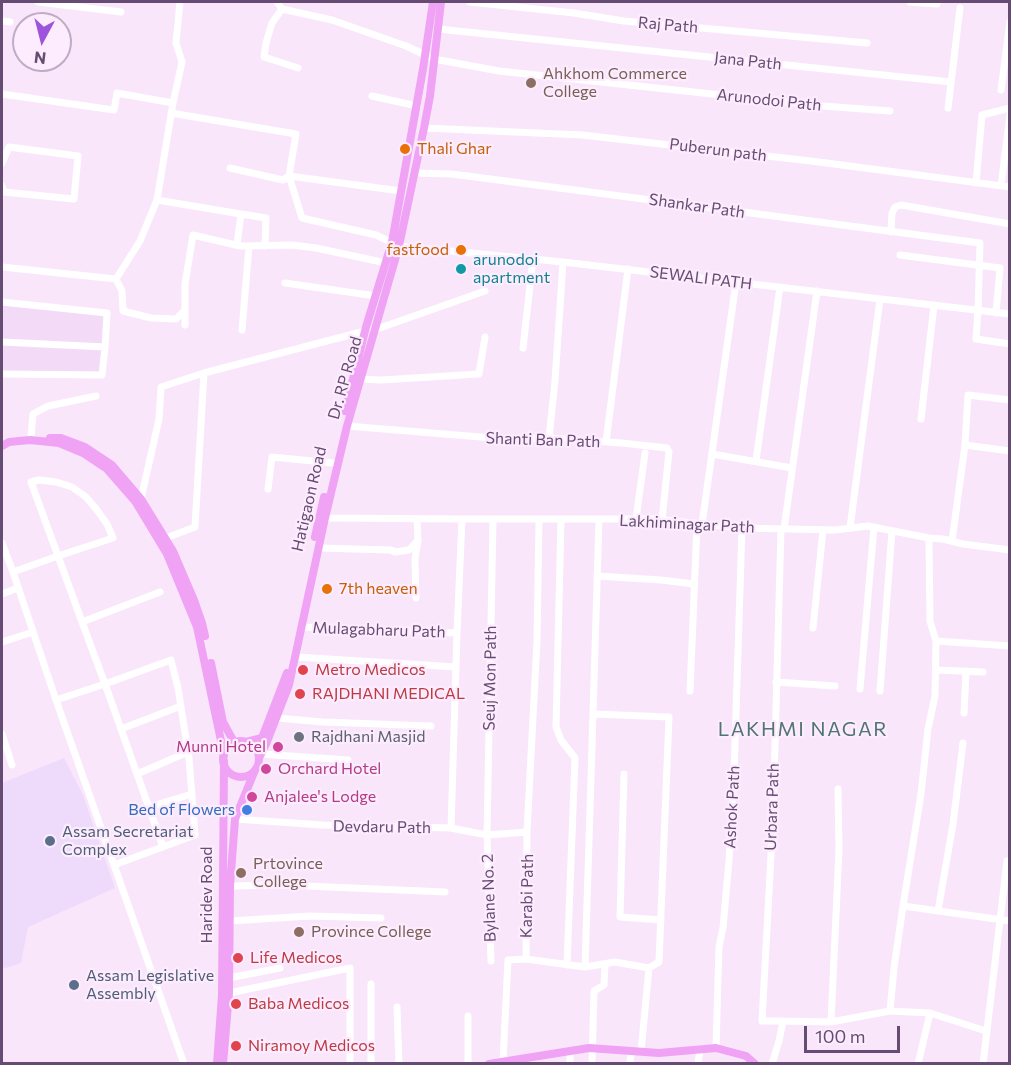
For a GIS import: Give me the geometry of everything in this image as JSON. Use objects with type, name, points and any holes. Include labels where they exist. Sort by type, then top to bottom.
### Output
[{"type":"main road","points":[[396,244],[401,191],[433,2]]},
{"type":"main road","name":"Dr. RP Road","points":[[260,756],[290,686],[319,548],[323,516],[360,379],[369,331],[396,244],[414,173],[424,128],[441,2]]},
{"type":"main road","name":"Hatigaon Road","points":[[246,742],[262,738],[285,679],[333,463],[369,331],[376,296],[390,264]]},
{"type":"main road","points":[[2,438],[61,438],[85,447],[112,465],[166,538],[173,551],[202,623],[223,722],[234,742]]},
{"type":"main road","points":[[2,446],[9,442],[30,440],[59,443],[83,453],[107,469],[139,501]]},
{"type":"main road","name":"Haridev Road","points":[[139,501],[166,554],[197,627],[224,758],[223,1064]]},
{"type":"main road","points":[[234,742],[246,742],[255,748],[260,756],[255,770],[246,776],[229,772],[224,758],[229,746],[234,742]]},
{"type":"main road","name":"Haridev Road","points":[[217,1064],[229,978],[230,886],[235,819],[255,770]]},
{"type":"main road","points":[[489,1064],[593,1049],[659,1053],[716,1048],[746,1056],[755,1064]]},
{"type":"street","points":[[38,2],[121,12]]},
{"type":"street","points":[[116,279],[140,241],[157,200],[182,62],[176,43],[180,2]]},
{"type":"street","points":[[277,2],[282,9],[272,23],[264,57],[298,68]]},
{"type":"street","name":"Raj Path","points":[[470,2],[574,13],[624,21],[867,43]]},
{"type":"street","points":[[910,2],[937,4]]},
{"type":"street","points":[[948,108],[960,8]]},
{"type":"street","name":"Arunodoi Path","points":[[282,9],[332,20],[434,59],[499,71],[823,106],[890,111]]},
{"type":"street","points":[[2,21],[10,22]]},
{"type":"street","points":[[1001,90],[1010,22]]},
{"type":"street","name":"Jana Path","points":[[438,29],[951,82]]},
{"type":"street","points":[[2,94],[114,110],[117,93],[173,103]]},
{"type":"street","points":[[372,96],[417,106]]},
{"type":"street","points":[[976,183],[982,115],[1010,108]]},
{"type":"street","points":[[171,113],[296,134],[289,176]]},
{"type":"street","points":[[1001,186],[1010,115]]},
{"type":"street","name":"Puberun path","points":[[424,128],[582,135],[811,161],[1010,187]]},
{"type":"street","points":[[2,163],[9,147],[78,156],[74,199],[4,192],[2,186]]},
{"type":"street","points":[[230,168],[283,180],[289,176],[401,191]]},
{"type":"street","name":"Shankar Path","points":[[414,173],[452,174],[980,243],[979,266]]},
{"type":"street","name":"SEWALI PATH","points":[[289,176],[302,218],[376,235],[396,244],[1010,314]]},
{"type":"street","points":[[157,200],[266,218],[265,246]]},
{"type":"street","points":[[891,232],[892,213],[895,207],[901,205],[1010,224]]},
{"type":"street","points":[[237,245],[241,214]]},
{"type":"street","points":[[185,325],[185,284],[192,235],[237,245],[292,245],[316,248],[390,264]]},
{"type":"street","points":[[242,330],[249,246]]},
{"type":"street","points":[[900,255],[1000,268],[996,313]]},
{"type":"street","points":[[523,348],[533,259]]},
{"type":"street","points":[[549,438],[563,262]]},
{"type":"street","points":[[979,266],[976,339],[1010,344]]},
{"type":"street","points":[[2,267],[116,279]]},
{"type":"street","points":[[606,442],[628,269]]},
{"type":"street","points":[[116,279],[122,291],[123,310],[151,318],[176,319],[185,310]]},
{"type":"street","points":[[690,690],[699,524],[712,454],[736,282]]},
{"type":"street","points":[[285,283],[376,296]]},
{"type":"street","points":[[756,461],[780,287]]},
{"type":"street","points":[[139,501],[159,419],[161,387],[204,373],[369,331],[486,291]]},
{"type":"street","name":"Urbara Path","points":[[783,1021],[762,1021],[782,529],[817,291]]},
{"type":"street","points":[[850,528],[880,299]]},
{"type":"street","points":[[2,302],[107,313],[102,375],[2,374]]},
{"type":"street","points":[[921,418],[933,305]]},
{"type":"street","points":[[360,379],[381,380],[479,374],[485,337]]},
{"type":"street","points":[[2,342],[105,347]]},
{"type":"street","points":[[166,538],[195,527],[204,373]]},
{"type":"street","points":[[952,541],[965,445],[968,394],[1010,400]]},
{"type":"street","points":[[31,437],[33,414],[48,406],[96,396]]},
{"type":"street","name":"Shanti Ban Path","points":[[347,426],[505,439],[549,438],[667,448],[662,520]]},
{"type":"street","points":[[965,445],[1010,451]]},
{"type":"street","points":[[636,519],[645,453]]},
{"type":"street","points":[[712,454],[792,468]]},
{"type":"street","points":[[268,489],[272,457],[333,463]]},
{"type":"street","points":[[13,572],[58,556],[113,538],[107,524],[86,497],[72,487],[56,482],[39,480],[31,482],[58,556],[82,622],[105,684],[163,847]]},
{"type":"street","name":"Lakhiminagar Path","points":[[323,516],[494,520],[636,519],[742,528],[823,530],[867,526],[963,544],[1010,549]]},
{"type":"street","points":[[416,598],[417,519]]},
{"type":"street","points":[[451,828],[462,519]]},
{"type":"street","name":"Seuj Mon Path","points":[[488,835],[494,520]]},
{"type":"street","name":"Karabi Path","points":[[539,520],[526,959],[585,967],[615,962],[649,968]]},
{"type":"street","points":[[561,520],[556,726],[561,740],[575,758],[567,965]]},
{"type":"street","points":[[585,967],[599,520]]},
{"type":"street","points":[[860,689],[874,527]]},
{"type":"street","name":"Ashok Path","points":[[716,1048],[719,947],[723,928],[729,860],[734,775],[742,528]]},
{"type":"street","points":[[813,628],[823,530]]},
{"type":"street","points":[[880,691],[892,531]]},
{"type":"street","points":[[890,1011],[928,729],[935,696],[936,641],[930,621],[929,538]]},
{"type":"street","points":[[319,548],[395,552],[409,550],[418,540]]},
{"type":"street","points":[[2,545],[184,1064]]},
{"type":"street","points":[[597,576],[694,584]]},
{"type":"street","points":[[2,594],[18,588]]},
{"type":"street","points":[[82,622],[160,592]]},
{"type":"street","name":"Mulagabharu Path","points":[[302,627],[457,633]]},
{"type":"street","points":[[2,642],[33,632]]},
{"type":"street","points":[[936,641],[1010,646]]},
{"type":"street","points":[[296,657],[456,667]]},
{"type":"street","points":[[56,700],[171,660],[188,752],[195,836],[114,866]]},
{"type":"street","points":[[936,670],[983,672]]},
{"type":"street","points":[[964,712],[966,671]]},
{"type":"street","points":[[776,682],[835,686]]},
{"type":"street","points":[[121,729],[181,706]]},
{"type":"street","points":[[593,714],[669,717],[660,962],[649,968],[641,1052]]},
{"type":"street","points":[[277,718],[431,726]]},
{"type":"street","points":[[2,734],[12,765]]},
{"type":"street","points":[[938,911],[953,824],[963,743]]},
{"type":"street","points":[[137,774],[188,752]]},
{"type":"street","points":[[260,756],[348,760]]},
{"type":"street","points":[[624,774],[620,917],[661,920]]},
{"type":"street","points":[[831,1023],[839,850],[838,789]]},
{"type":"street","points":[[149,807],[192,794]]},
{"type":"street","name":"Devdaru Path","points":[[235,819],[322,825],[451,828],[488,835],[528,832]]},
{"type":"street","name":"Bylane No. 2","points":[[488,835],[491,961]]},
{"type":"street","points":[[983,1064],[1007,861]]},
{"type":"street","points":[[230,886],[284,885],[445,892]]},
{"type":"street","points":[[903,906],[1010,921]]},
{"type":"street","points":[[230,921],[310,916],[381,918]]},
{"type":"street","points":[[503,1061],[508,960],[526,959]]},
{"type":"street","points":[[592,1064],[594,990],[604,985],[604,964]]},
{"type":"street","points":[[229,978],[280,968]]},
{"type":"street","points":[[225,994],[350,968],[350,1064]]},
{"type":"street","points":[[370,984],[371,1064]]},
{"type":"street","points":[[397,1007],[399,1064]]},
{"type":"street","points":[[772,1064],[783,1021],[831,1023],[890,1011],[930,1013],[986,1031]]},
{"type":"street","points":[[918,1064],[930,1013]]},
{"type":"street","points":[[468,1016],[468,1064]]},
{"type":"street","points":[[699,1064],[700,1049]]},
{"type":"street","points":[[570,1051],[570,1064]]},
{"type":"street","points":[[630,1064],[631,1051]]},
{"type":"shaded area","points":[[2,302],[107,313],[102,375],[2,374]]},
{"type":"shaded area","name":"Assam Secretariat Complex","points":[[64,758],[83,795],[115,888],[28,927],[21,963],[2,969],[2,783]]},
{"type":"place","name":"Ahkhom Commerce College","points":[[531,83]]},
{"type":"place","name":"Thali Ghar","points":[[405,149]]},
{"type":"place","name":"fastfood","points":[[461,250]]},
{"type":"place","name":"arunodoi apartment","points":[[461,269]]},
{"type":"place","name":"7th heaven","points":[[327,589]]},
{"type":"place","name":"Metro Medicos","points":[[303,670]]},
{"type":"place","name":"RAJDHANI MEDICAL","points":[[300,694]]},
{"type":"place","name":"Rajdhani Masjid","points":[[299,737]]},
{"type":"place","name":"Munni Hotel","points":[[278,747]]},
{"type":"place","name":"Orchard Hotel","points":[[266,769]]},
{"type":"place","name":"Anjalee's Lodge","points":[[252,797]]},
{"type":"place","name":"Bed of Flowers","points":[[247,810]]},
{"type":"place","name":"Assam Secretariat Complex","points":[[50,841]]},
{"type":"place","name":"Prtovince College","points":[[241,873]]},
{"type":"place","name":"Province College","points":[[299,932]]},
{"type":"place","name":"Life Medicos","points":[[238,958]]},
{"type":"place","name":"Assam Legislative Assembly","points":[[74,985]]},
{"type":"place","name":"Baba Medicos","points":[[236,1004]]},
{"type":"place","name":"Niramoy Medicos","points":[[236,1046]]},
{"type":"district","name":"LAKHMI NAGAR","points":[[803,729]]}]
